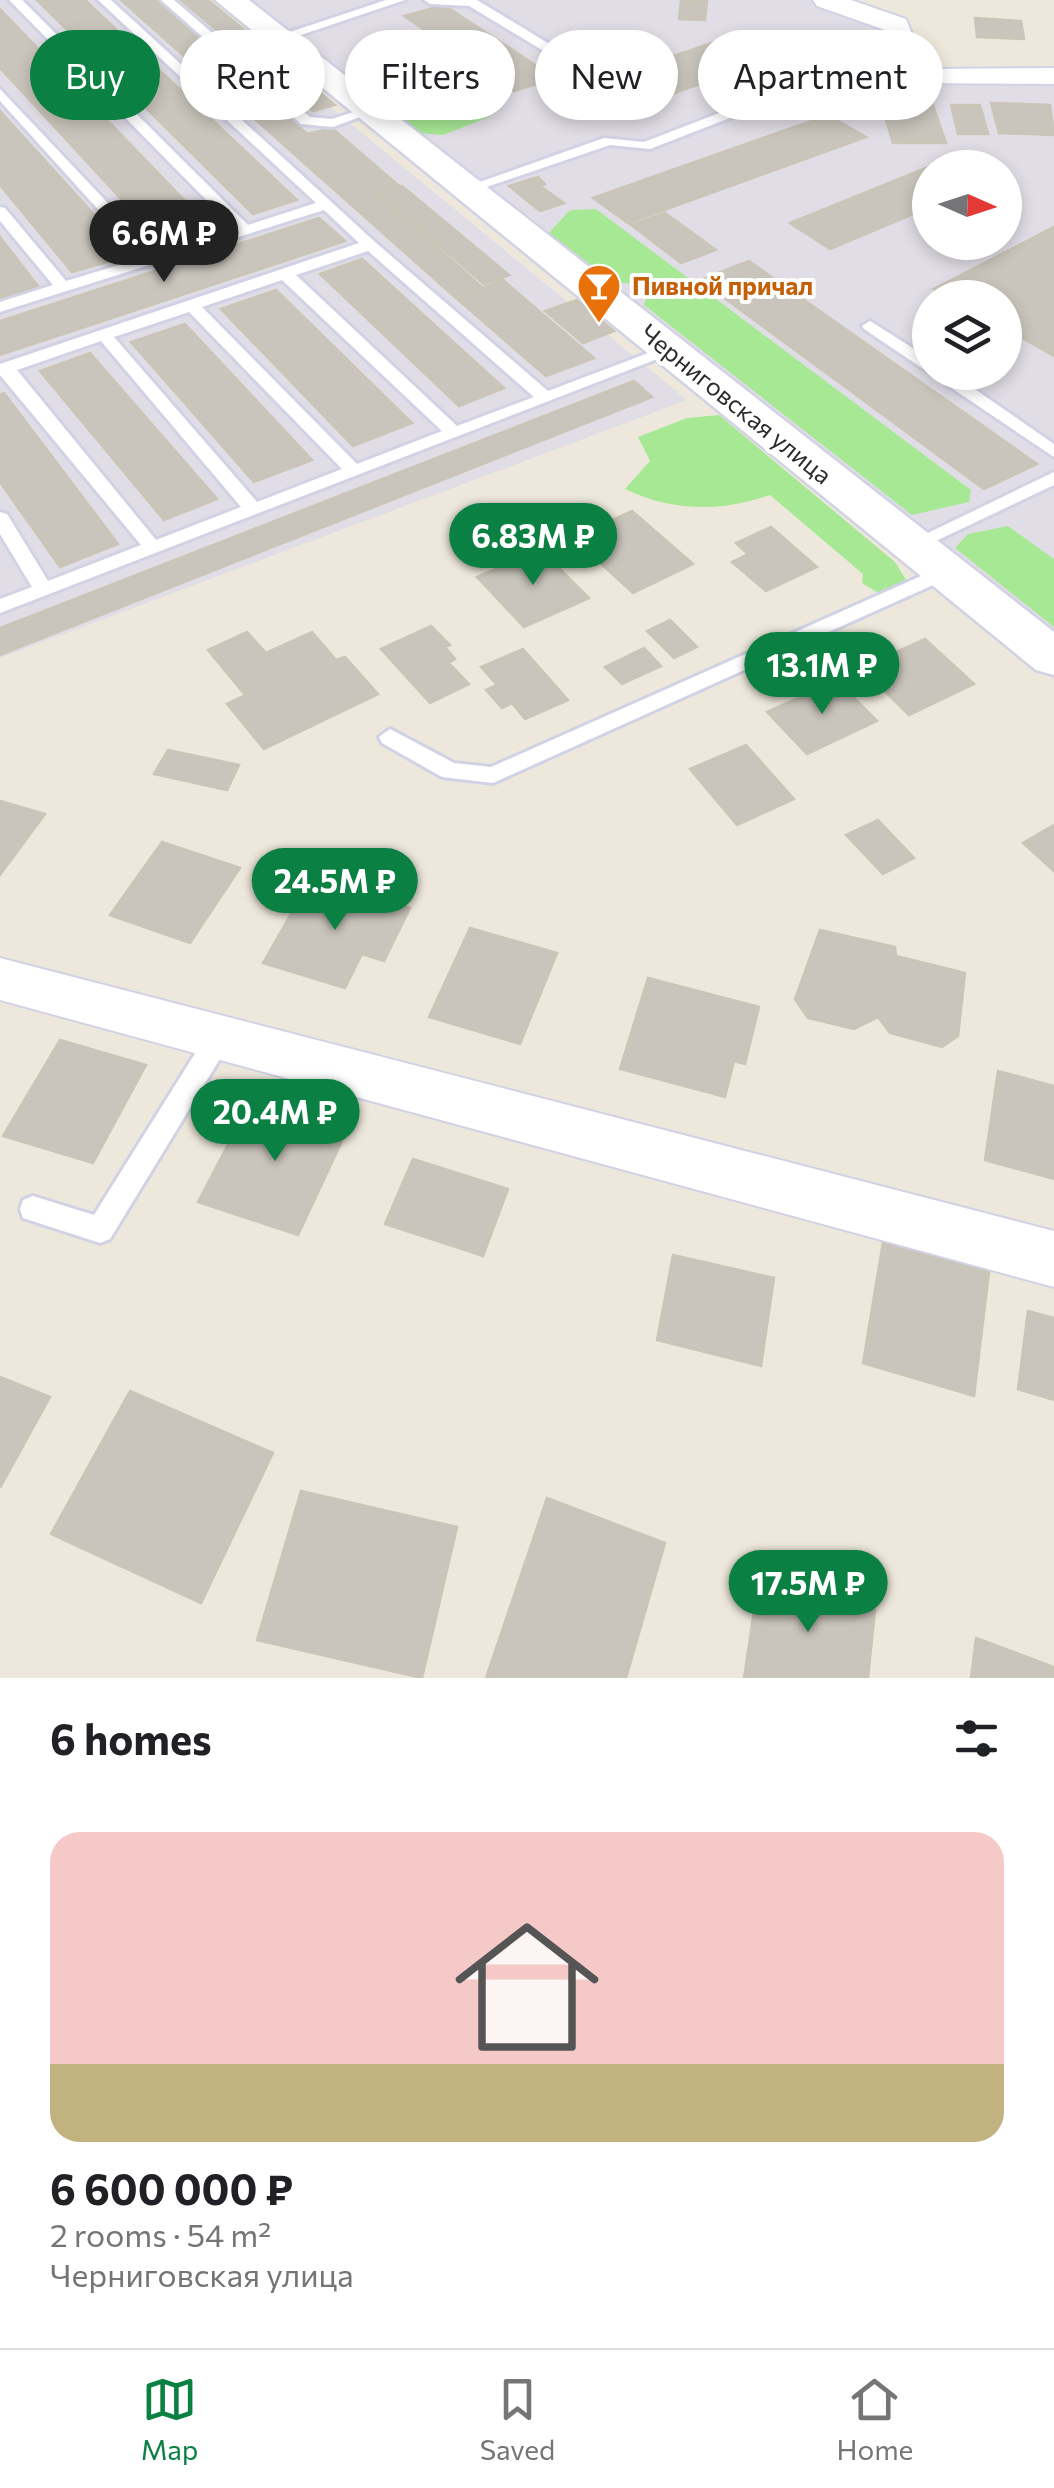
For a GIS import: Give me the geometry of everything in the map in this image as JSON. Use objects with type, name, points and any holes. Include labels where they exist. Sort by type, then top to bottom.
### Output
[{"type":"street","name":"Черниговская улица","points":[[230,0],[268,30]]},
{"type":"street","points":[[826,0],[897,25],[915,77],[1054,76]]},
{"type":"street","name":"Черниговская улица","points":[[325,76],[345,92]]},
{"type":"street","name":"Черниговская улица","points":[[380,120],[1054,658]]},
{"type":"street","points":[[0,979],[1054,1259]]},
{"type":"lane","points":[[15,0],[244,228]]},
{"type":"lane","points":[[104,0],[370,246],[546,398]]},
{"type":"lane","points":[[166,0],[306,121],[333,123],[345,119]]},
{"type":"lane","points":[[303,30],[399,0]]},
{"type":"lane","points":[[430,0],[472,2],[535,39]]},
{"type":"lane","points":[[0,94],[152,259]]},
{"type":"lane","points":[[467,189],[610,141],[645,146],[712,120]]},
{"type":"lane","points":[[0,307],[326,205]]},
{"type":"lane","points":[[0,210],[63,287]]},
{"type":"lane","points":[[153,548],[4,370],[370,246]]},
{"type":"lane","points":[[286,274],[454,433]]},
{"type":"lane","points":[[192,306],[354,471]]},
{"type":"lane","points":[[870,326],[912,355]]},
{"type":"lane","points":[[104,336],[253,509]]},
{"type":"lane","points":[[0,606],[670,351]]},
{"type":"lane","points":[[964,390],[1054,452]]},
{"type":"lane","points":[[912,545],[1054,478]]},
{"type":"lane","points":[[0,518],[43,590]]},
{"type":"lane","points":[[390,737],[450,770],[493,775],[946,572]]},
{"type":"lane","points":[[32,1210],[100,1230],[220,1036]]},
{"type":"shaded area","points":[[0,0],[200,0],[237,30],[180,30],[180,120],[325,120],[325,103],[687,400],[0,658]]},
{"type":"shaded area","points":[[246,0],[818,0],[881,30],[698,30],[698,120],[943,120],[943,80],[1054,83],[1054,631],[400,120],[515,120],[515,30],[345,30],[345,77],[325,62],[325,30],[284,30]]},
{"type":"green space","points":[[405,120],[481,120],[443,135],[418,133]]},
{"type":"green space","points":[[596,209],[971,490],[969,502],[912,515],[644,305],[647,295],[635,284],[615,282],[548,234],[570,210]]},
{"type":"green space","points":[[719,415],[895,562],[908,583],[880,594],[862,583],[863,574],[770,495],[752,501],[697,507],[661,502],[625,489],[650,461],[638,437],[687,418]]},
{"type":"green space","points":[[1008,526],[1054,559],[1054,627],[955,548],[968,534]]},
{"type":"building","points":[[37,0],[85,0],[117,30],[67,30]]},
{"type":"building","points":[[121,0],[156,0],[190,30],[180,30],[180,52],[160,35],[160,30],[155,30]]},
{"type":"building","points":[[181,0],[208,0],[244,30],[217,30]]},
{"type":"building","points":[[681,0],[707,1],[705,20],[679,19]]},
{"type":"building","points":[[444,5],[482,30],[425,30],[404,16]]},
{"type":"building","points":[[0,9],[30,40],[30,100],[0,68]]},
{"type":"building","points":[[975,18],[1021,21],[1024,39],[977,37]]},
{"type":"building","points":[[698,48],[698,85],[678,92],[678,54]]},
{"type":"building","points":[[515,52],[535,65],[535,84],[515,91]]},
{"type":"building","points":[[160,71],[180,90],[180,120],[212,120],[297,200],[253,214],[158,120]]},
{"type":"building","points":[[991,103],[1050,105],[1054,135],[999,133]]},
{"type":"building","points":[[951,105],[980,105],[988,134],[958,134]]},
{"type":"building","points":[[0,111],[131,255],[72,272],[0,185]]},
{"type":"building","points":[[48,120],[107,120],[211,228],[162,243]]},
{"type":"building","points":[[256,120],[291,120],[307,134],[332,128],[398,185],[375,192],[483,288],[456,298]]},
{"type":"building","points":[[814,120],[837,120],[866,137],[628,223],[593,198]]},
{"type":"building","points":[[886,120],[938,120],[946,143],[893,143]]},
{"type":"building","points":[[912,173],[912,215],[830,249],[790,223]]},
{"type":"building","points":[[538,177],[545,184],[540,186],[564,203],[540,211],[509,186]]},
{"type":"building","points":[[402,186],[509,275],[484,284],[378,193]]},
{"type":"building","points":[[665,213],[716,250],[681,263],[631,225]]},
{"type":"building","points":[[319,218],[345,241],[0,355],[0,321]]},
{"type":"building","points":[[1054,227],[1054,356],[1022,338],[1022,280],[951,280],[990,260],[1022,260],[1022,244]]},
{"type":"building","points":[[0,237],[38,286],[0,298]]},
{"type":"building","points":[[362,259],[504,388],[459,406],[320,274]]},
{"type":"building","points":[[749,261],[912,376],[912,390],[932,390],[1037,464],[984,489],[700,280]]},
{"type":"building","points":[[503,280],[594,358],[546,376],[456,298]]},
{"type":"building","points":[[276,290],[412,423],[353,446],[221,309]]},
{"type":"building","points":[[577,300],[614,331],[583,343],[545,311]]},
{"type":"building","points":[[185,324],[312,460],[254,482],[131,342]]},
{"type":"building","points":[[90,353],[217,499],[164,520],[40,371]]},
{"type":"building","points":[[634,381],[652,397],[0,655],[0,628]]},
{"type":"building","points":[[4,393],[118,544],[60,567],[0,482],[0,395]]},
{"type":"building","points":[[632,511],[693,564],[633,593],[573,538]]},
{"type":"building","points":[[771,527],[817,567],[766,591],[732,562],[748,554],[736,543]]},
{"type":"building","points":[[541,550],[589,598],[524,627],[477,577]]},
{"type":"building","points":[[670,620],[697,647],[674,658],[647,631]]},
{"type":"building","points":[[431,626],[450,645],[445,647],[455,659],[449,663],[469,684],[430,703],[381,649]]},
{"type":"building","points":[[247,632],[266,653],[312,632],[336,660],[345,657],[378,694],[264,749],[227,704],[245,695],[208,650]]},
{"type":"building","points":[[925,639],[974,684],[909,715],[861,668]]},
{"type":"building","points":[[644,648],[661,666],[622,684],[605,667]]},
{"type":"building","points":[[523,649],[568,700],[525,719],[512,703],[502,708],[486,690],[497,685],[481,667]]},
{"type":"building","points":[[837,681],[877,721],[807,754],[767,712]]},
{"type":"building","points":[[746,745],[794,799],[737,825],[690,769]]},
{"type":"building","points":[[168,750],[239,765],[227,790],[154,774]]},
{"type":"building","points":[[0,801],[45,814],[0,875]]},
{"type":"building","points":[[878,820],[914,858],[883,874],[846,835]]},
{"type":"building","points":[[1054,825],[1054,871],[1023,843]]},
{"type":"building","points":[[162,842],[240,868],[190,943],[110,915]]},
{"type":"building","points":[[311,879],[410,908],[384,961],[362,954],[345,988],[263,963]]},
{"type":"building","points":[[470,928],[557,953],[520,1044],[429,1017]]},
{"type":"building","points":[[820,930],[895,947],[896,956],[878,1017],[854,1029],[808,1018],[795,999]]},
{"type":"building","points":[[896,956],[965,973],[958,1036],[942,1047],[890,1033],[878,1017]]},
{"type":"building","points":[[648,978],[759,1007],[745,1064],[734,1061],[725,1097],[620,1069]]},
{"type":"building","points":[[60,1040],[146,1065],[93,1163],[3,1136]]},
{"type":"building","points":[[998,1071],[1054,1086],[1054,1179],[985,1160]]},
{"type":"building","points":[[255,1093],[350,1124],[298,1235],[198,1202]]},
{"type":"building","points":[[413,1159],[508,1189],[483,1256],[385,1224]]},
{"type":"building","points":[[883,1242],[989,1272],[974,1396],[863,1363]]},
{"type":"building","points":[[673,1255],[774,1278],[761,1366],[657,1340]]},
{"type":"building","points":[[1028,1311],[1054,1318],[1054,1400],[1018,1389]]},
{"type":"building","points":[[0,1377],[50,1397],[0,1488]]},
{"type":"building","points":[[130,1391],[273,1453],[201,1603],[51,1534]]},
{"type":"building","points":[[301,1491],[457,1527],[422,1678],[257,1640]]},
{"type":"building","points":[[547,1498],[665,1543],[626,1678],[486,1678]]},
{"type":"building","points":[[759,1577],[875,1610],[868,1678],[744,1678]]},
{"type":"building","points":[[976,1638],[1054,1667],[1054,1678],[971,1678]]},
{"type":"place","name":"Пивной причал","points":[[599,324]]}]
